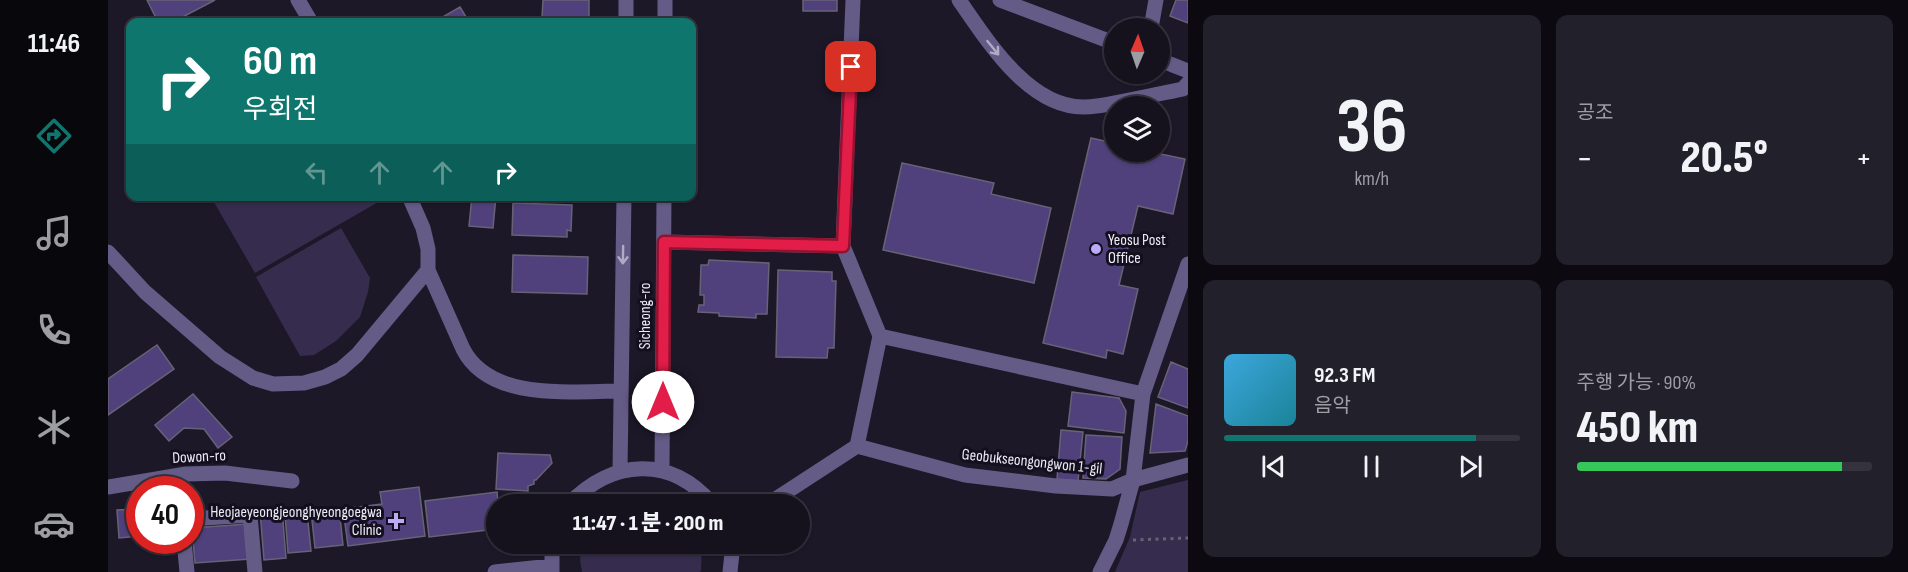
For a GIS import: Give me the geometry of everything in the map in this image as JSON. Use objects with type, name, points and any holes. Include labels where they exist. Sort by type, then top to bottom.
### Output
[{"type":"street","points":[[298,0],[309,18]]},
{"type":"street","points":[[626,0],[626,18]]},
{"type":"street","points":[[665,0],[665,18]]},
{"type":"street","points":[[783,494],[857,446],[880,336],[843,246],[854,0]]},
{"type":"street","points":[[959,0],[1008,66],[1031,86],[1057,102],[1070,106],[1096,106],[1183,89],[1188,82]]},
{"type":"street","points":[[1000,0],[1104,39]]},
{"type":"street","points":[[1153,18],[1156,0]]},
{"type":"street","points":[[1170,64],[1188,71]]},
{"type":"street","points":[[411,201],[420,219],[429,249],[428,270],[466,356],[491,377],[508,386],[528,389],[621,391]]},
{"type":"street","name":"Sicheong-ro","points":[[620,471],[624,201]]},
{"type":"street","name":"Sicheong-ro","points":[[662,471],[664,201]]},
{"type":"street","points":[[664,242],[843,246]]},
{"type":"street","points":[[108,252],[145,292],[220,357],[253,378],[273,384],[304,383],[325,377],[341,369],[357,355],[428,270]]},
{"type":"street","points":[[1100,572],[1116,540],[1133,480],[1143,394],[1188,264]]},
{"type":"street","points":[[880,336],[1143,394]]},
{"type":"street","name":"Geobukseongongwon 1-gil","points":[[857,446],[965,475],[1056,486],[1112,489],[1133,480],[1188,465]]},
{"type":"street","points":[[578,494],[600,478],[620,471],[641,468],[662,471],[684,479],[704,494]]},
{"type":"street","name":"Dowon-ro","points":[[108,487],[186,474],[225,473],[292,481]]},
{"type":"street","points":[[204,518],[250,515],[255,572]]},
{"type":"street","points":[[185,554],[186,572]]},
{"type":"street","points":[[730,572],[732,554]]},
{"type":"street","points":[[495,572],[552,569]]},
{"type":"path","points":[[1116,540],[1188,538]]},
{"type":"shaded area","points":[[213,201],[380,201],[255,273]]},
{"type":"shaded area","points":[[341,228],[370,278],[360,317],[336,341],[314,355],[300,356],[256,277]]},
{"type":"shaded area","points":[[1188,480],[1188,572],[1115,572],[1130,537],[1140,492]]},
{"type":"shaded area","points":[[581,554],[702,554],[700,572],[582,572]]},
{"type":"building","points":[[147,0],[215,0],[181,18],[156,18]]},
{"type":"building","points":[[543,0],[589,0],[589,18],[542,18]]},
{"type":"building","points":[[803,0],[837,0],[837,11],[803,11]]},
{"type":"building","points":[[1176,0],[1188,0],[1188,23],[1170,16]]},
{"type":"building","points":[[460,7],[467,18],[441,18]]},
{"type":"building","name":"Yeosu Post Office","points":[[1091,138],[1104,141],[1104,162],[1170,162],[1170,156],[1185,159],[1173,214],[1138,206],[1119,285],[1138,289],[1123,354],[1107,350],[1106,358],[1043,343]]},
{"type":"building","points":[[902,163],[994,183],[991,194],[1051,208],[1034,283],[883,250]]},
{"type":"building","points":[[472,201],[496,201],[493,228],[469,226]]},
{"type":"building","points":[[513,203],[572,205],[571,231],[567,230],[567,237],[512,235]]},
{"type":"building","points":[[513,255],[588,257],[587,294],[512,292]]},
{"type":"building","points":[[709,260],[769,263],[767,314],[756,314],[756,318],[719,316],[719,313],[698,312],[699,305],[704,305],[704,295],[700,295],[701,265],[708,265]]},
{"type":"building","points":[[778,270],[832,272],[832,281],[836,281],[834,348],[828,348],[827,358],[776,357]]},
{"type":"building","points":[[157,345],[174,369],[108,415],[108,379]]},
{"type":"building","points":[[1171,362],[1188,369],[1188,408],[1158,397]]},
{"type":"building","points":[[1072,392],[1119,398],[1126,411],[1124,433],[1068,426]]},
{"type":"building","points":[[193,394],[232,437],[218,448],[204,429],[184,428],[169,441],[155,425]]},
{"type":"building","points":[[1156,404],[1188,416],[1188,441],[1185,451],[1150,453]]},
{"type":"building","points":[[1061,430],[1083,432],[1078,481],[1057,479]]},
{"type":"building","points":[[1086,435],[1122,437],[1120,469],[1106,479],[1083,478]]},
{"type":"building","points":[[498,453],[550,455],[552,463],[534,480],[534,484],[528,486],[528,491],[496,489]]},
{"type":"building","points":[[419,487],[425,536],[348,546],[343,509],[382,504],[380,492]]},
{"type":"building","points":[[497,492],[497,494],[486,494],[486,530],[429,537],[425,501]]},
{"type":"building","points":[[339,507],[343,545],[315,548],[311,511]]},
{"type":"building","points":[[282,509],[286,558],[264,560],[260,511]]},
{"type":"building","points":[[117,510],[126,510],[126,537],[119,538]]},
{"type":"building","points":[[307,512],[311,551],[288,553],[285,514]]},
{"type":"building","points":[[247,524],[250,559],[195,563],[194,554],[204,554],[204,527]]},
{"type":"place","name":"Yeosu Post Office","points":[[1096,249]]},
{"type":"place","name":"Heojaeyeongjeonghyeongoegwa Clinic","points":[[396,521]]},
{"type":"route","points":[[663,402],[664,242],[843,246],[851,67]]}]
